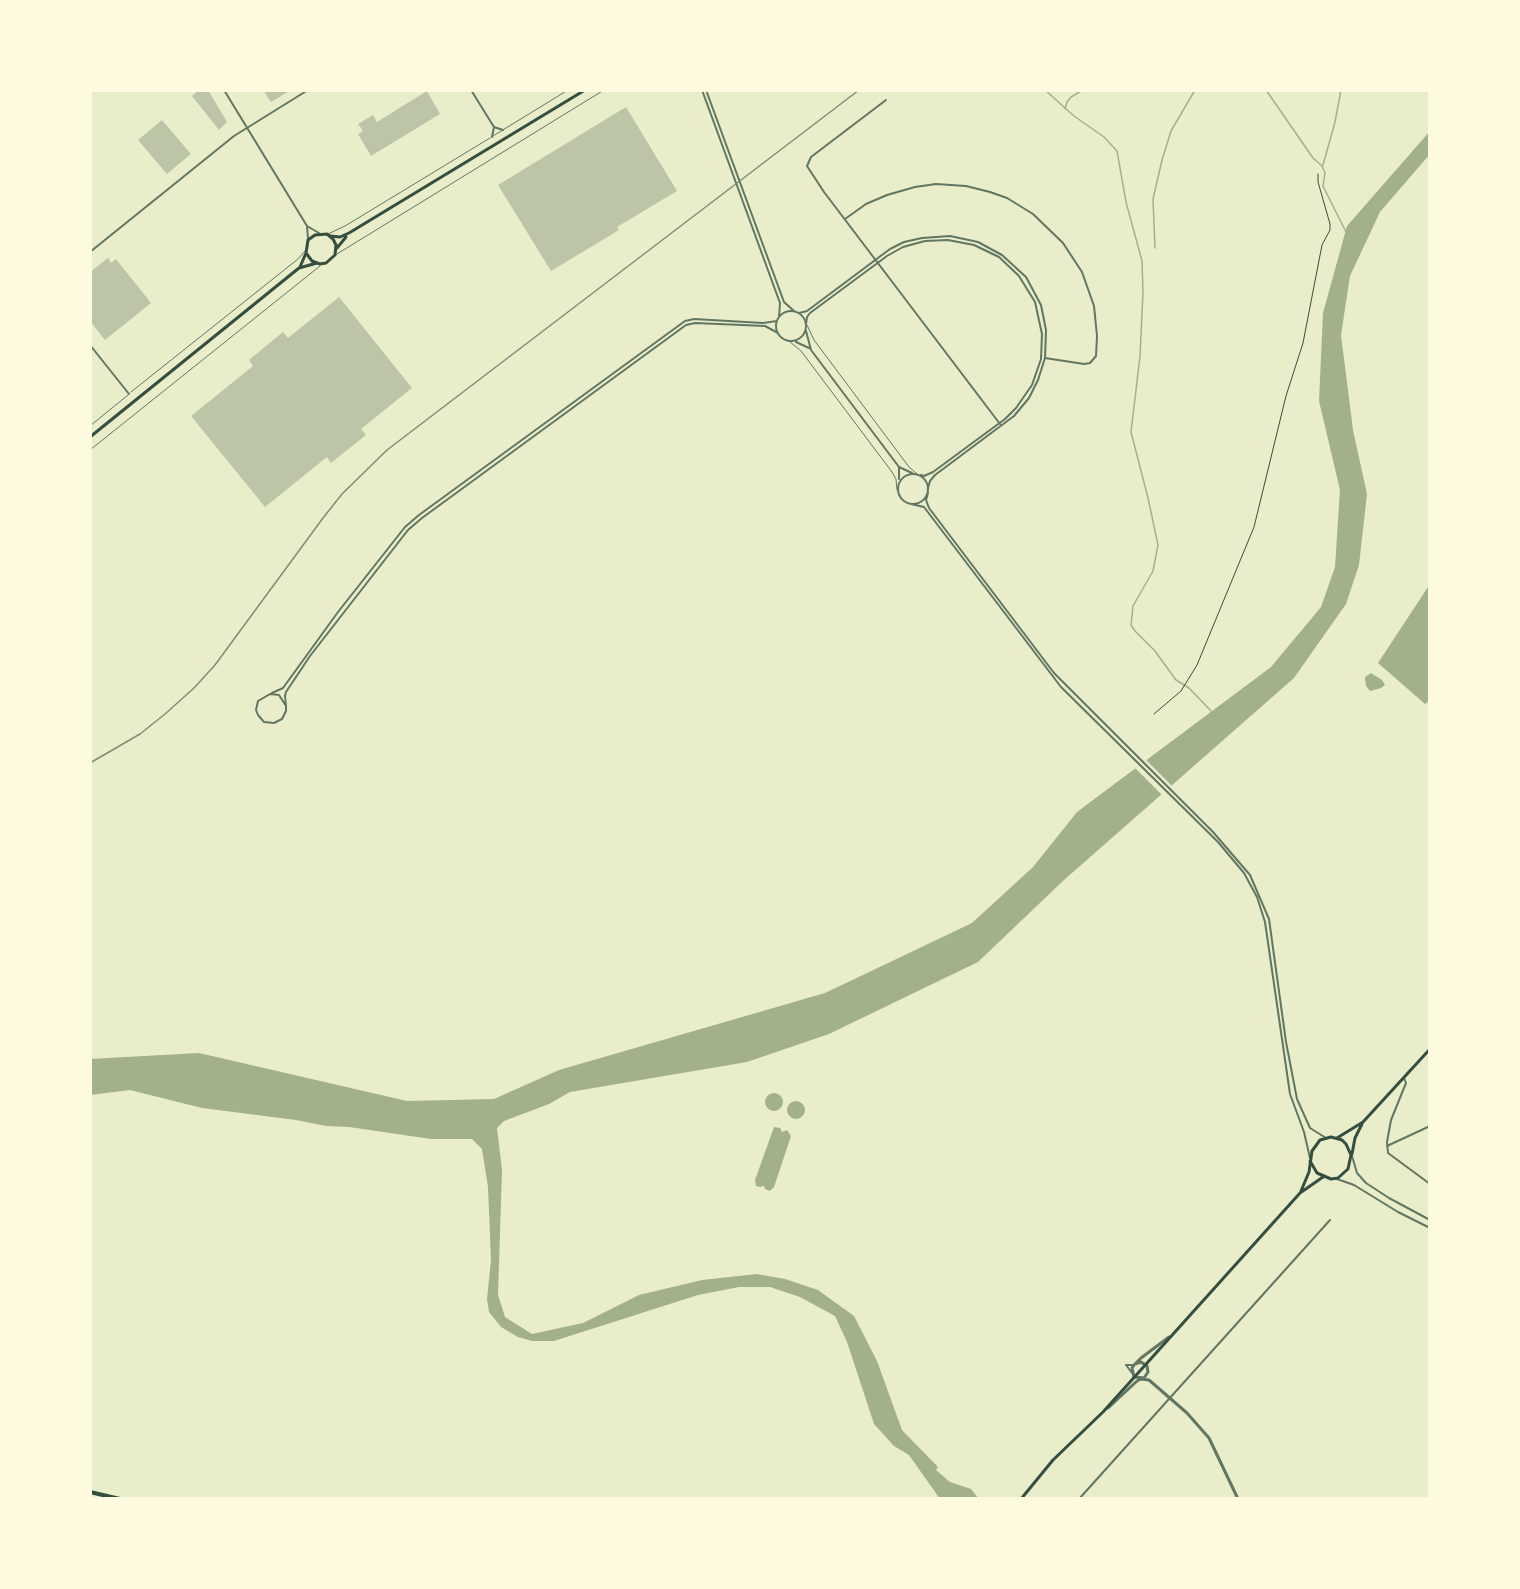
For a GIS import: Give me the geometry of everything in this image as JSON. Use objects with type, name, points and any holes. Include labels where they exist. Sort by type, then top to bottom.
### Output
[{"type":"highway","points":[[90,1492],[120,1499]]},
{"type":"main road","points":[[299,268],[308,240],[319,233],[340,237],[349,233],[585,90]]},
{"type":"main road","points":[[90,437],[299,268],[317,263],[323,264],[331,260],[349,233]]},
{"type":"main road","points":[[328,235],[337,248]]},
{"type":"main road","points":[[306,251],[309,257],[317,263]]},
{"type":"main road","points":[[1300,1192],[1315,1145],[1326,1138],[1336,1138],[1363,1122],[1430,1049]]},
{"type":"main road","points":[[1310,1160],[1313,1168],[1323,1177],[1331,1179],[1344,1174],[1351,1163],[1355,1138],[1363,1122]]},
{"type":"main road","points":[[1336,1138],[1346,1144],[1351,1156]]},
{"type":"main road","points":[[1021,1498],[1053,1460],[1102,1412],[1300,1192],[1323,1177]]},
{"type":"street","points":[[224,90],[308,226],[319,233]]},
{"type":"street","points":[[90,252],[247,127],[308,90]]},
{"type":"street","points":[[471,90],[494,127],[503,130]]},
{"type":"street","points":[[704,90],[780,303],[778,333]]},
{"type":"street","points":[[885,100],[811,157],[807,162],[809,171],[1001,424]]},
{"type":"street","points":[[492,137],[494,127]]},
{"type":"street","points":[[845,219],[866,204],[887,195],[936,184],[966,186],[990,192],[1033,213],[1057,235],[1082,272],[1094,306],[1097,328],[1096,356],[1090,363],[1045,358]]},
{"type":"street","points":[[742,196],[784,302],[799,313],[807,324]]},
{"type":"street","points":[[308,226],[308,240]]},
{"type":"street","points":[[799,313],[807,311],[877,260],[904,242],[938,236],[969,239],[996,250],[1022,272],[1038,300],[1046,330],[1045,358],[1038,380],[1029,398],[1016,413],[1001,424],[933,472],[924,476],[899,467],[811,350],[806,331],[807,317],[812,311],[877,260],[913,244],[948,240],[974,245],[991,252],[1019,276],[1032,295],[1039,315],[1042,334],[1041,354],[1035,379],[1016,408],[1001,424],[930,481],[926,500],[1054,673],[1199,821],[1236,862],[1250,884],[1265,922],[1290,1094],[1304,1132],[1310,1160]]},
{"type":"street","points":[[794,311],[785,312],[778,319],[763,323],[691,319],[671,330],[408,524],[333,618],[284,686],[279,691],[261,697],[256,706],[258,715],[264,722],[273,723],[282,719],[286,711],[287,688],[327,632],[408,530],[686,325],[695,323],[765,326],[778,333],[784,340],[789,341],[801,338],[806,331]]},
{"type":"street","points":[[794,341],[811,350]]},
{"type":"street","points":[[90,345],[129,394]]},
{"type":"street","points":[[899,467],[897,490],[902,500],[924,507],[1061,687],[1199,821]]},
{"type":"street","points":[[899,481],[912,473]]},
{"type":"street","points":[[921,475],[925,478],[928,488]]},
{"type":"street","points":[[911,504],[920,503],[928,493]]},
{"type":"street","points":[[270,693],[279,695],[286,706]]},
{"type":"street","points":[[1284,1042],[1297,1099],[1310,1128],[1326,1138]]},
{"type":"street","points":[[1404,1078],[1406,1083],[1391,1120],[1388,1153],[1430,1184]]},
{"type":"street","points":[[1387,1146],[1430,1125]]},
{"type":"street","points":[[1351,1156],[1357,1173],[1378,1191],[1430,1220]]},
{"type":"street","points":[[1331,1179],[1339,1179],[1354,1185],[1398,1212],[1430,1228]]},
{"type":"street","points":[[1079,1499],[1330,1220]]},
{"type":"street","points":[[1133,1375],[1135,1364],[1172,1334]]},
{"type":"street","points":[[1149,1380],[1145,1364],[1141,1362],[1126,1365],[1133,1375],[1149,1380],[1170,1398],[1204,1432],[1216,1449],[1238,1499]]},
{"type":"street","points":[[1102,1412],[1148,1372]]},
{"type":"lane","points":[[328,235],[568,90]]},
{"type":"lane","points":[[335,255],[604,90]]},
{"type":"lane","points":[[90,426],[306,251]]},
{"type":"lane","points":[[90,450],[323,264]]},
{"type":"lane","points":[[807,324],[814,340],[909,467],[917,474]]},
{"type":"lane","points":[[789,341],[801,351],[892,472],[896,479],[897,490]]},
{"type":"path","points":[[1154,714],[1181,691],[1197,665],[1254,527],[1286,396],[1303,343],[1322,245],[1330,230],[1318,174]]},
{"type":"shaded area","points":[[1430,131],[1430,154],[1380,212],[1350,276],[1341,335],[1353,430],[1367,494],[1359,565],[1346,604],[1294,678],[1064,880],[978,962],[829,1034],[747,1062],[570,1092],[549,1104],[504,1121],[497,1128],[502,1170],[498,1295],[505,1317],[532,1334],[583,1323],[639,1295],[702,1280],[757,1274],[785,1279],[818,1290],[854,1316],[877,1361],[902,1430],[938,1467],[936,1470],[950,1482],[971,1489],[979,1499],[940,1499],[909,1455],[894,1446],[874,1424],[847,1342],[835,1316],[800,1297],[770,1287],[739,1287],[698,1295],[554,1341],[532,1341],[518,1337],[501,1327],[489,1312],[487,1299],[491,1260],[488,1187],[482,1149],[472,1139],[431,1139],[349,1127],[326,1126],[202,1108],[130,1090],[90,1095],[90,1059],[199,1053],[407,1101],[494,1099],[559,1070],[825,993],[972,923],[1033,867],[1077,812],[1271,667],[1321,607],[1335,567],[1340,490],[1319,401],[1323,313],[1347,226]]},
{"type":"shaded area","points":[[1430,584],[1430,700],[1425,704],[1378,663]]},
{"type":"shaded area","points":[[1371,673],[1382,680],[1385,685],[1370,691],[1366,686],[1365,677]]},
{"type":"shaded area","points":[[774,1093],[780,1096],[783,1102],[780,1108],[774,1111],[768,1108],[765,1102],[768,1096]]},
{"type":"shaded area","points":[[796,1101],[802,1104],[805,1110],[802,1116],[796,1119],[790,1116],[787,1110],[790,1104]]},
{"type":"shaded area","points":[[774,1127],[780,1128],[782,1132],[787,1130],[791,1136],[774,1187],[770,1191],[764,1186],[756,1186],[755,1180]]},
{"type":"pier","points":[[1144,758],[1174,788],[1164,797],[1133,766]]},
{"type":"building","points":[[199,90],[208,90],[227,122],[219,130],[192,96]]},
{"type":"building","points":[[263,90],[291,90],[271,102]]},
{"type":"building","points":[[427,91],[440,114],[371,156],[358,134],[363,131],[358,124],[373,115],[377,122]]},
{"type":"building","points":[[626,107],[677,191],[617,227],[619,230],[551,271],[498,185]]},
{"type":"building","points":[[162,120],[191,154],[167,174],[138,140]]},
{"type":"building","points":[[108,258],[111,263],[116,259],[151,303],[105,340],[90,321],[90,272]]},
{"type":"building","points":[[339,297],[412,388],[361,429],[366,435],[331,463],[327,457],[265,507],[191,416],[253,366],[249,360],[283,332],[288,338]]},
{"type":"waterway","points":[[1045,90],[1074,116],[1104,137],[1117,151],[1126,202],[1142,261],[1140,356],[1131,432],[1158,545],[1153,571],[1133,606],[1131,625],[1155,651],[1176,680],[1189,688],[1211,711]]},
{"type":"waterway","points":[[1065,109],[1071,97],[1083,90]]},
{"type":"waterway","points":[[1155,248],[1153,199],[1162,160],[1171,131],[1195,90]]},
{"type":"waterway","points":[[1266,90],[1313,158],[1322,166],[1325,173],[1323,186],[1346,232]]},
{"type":"waterway","points":[[1323,165],[1341,90]]},
{"type":"railway","points":[[90,763],[140,734],[194,688],[215,665],[342,494],[387,450],[859,90]]}]
